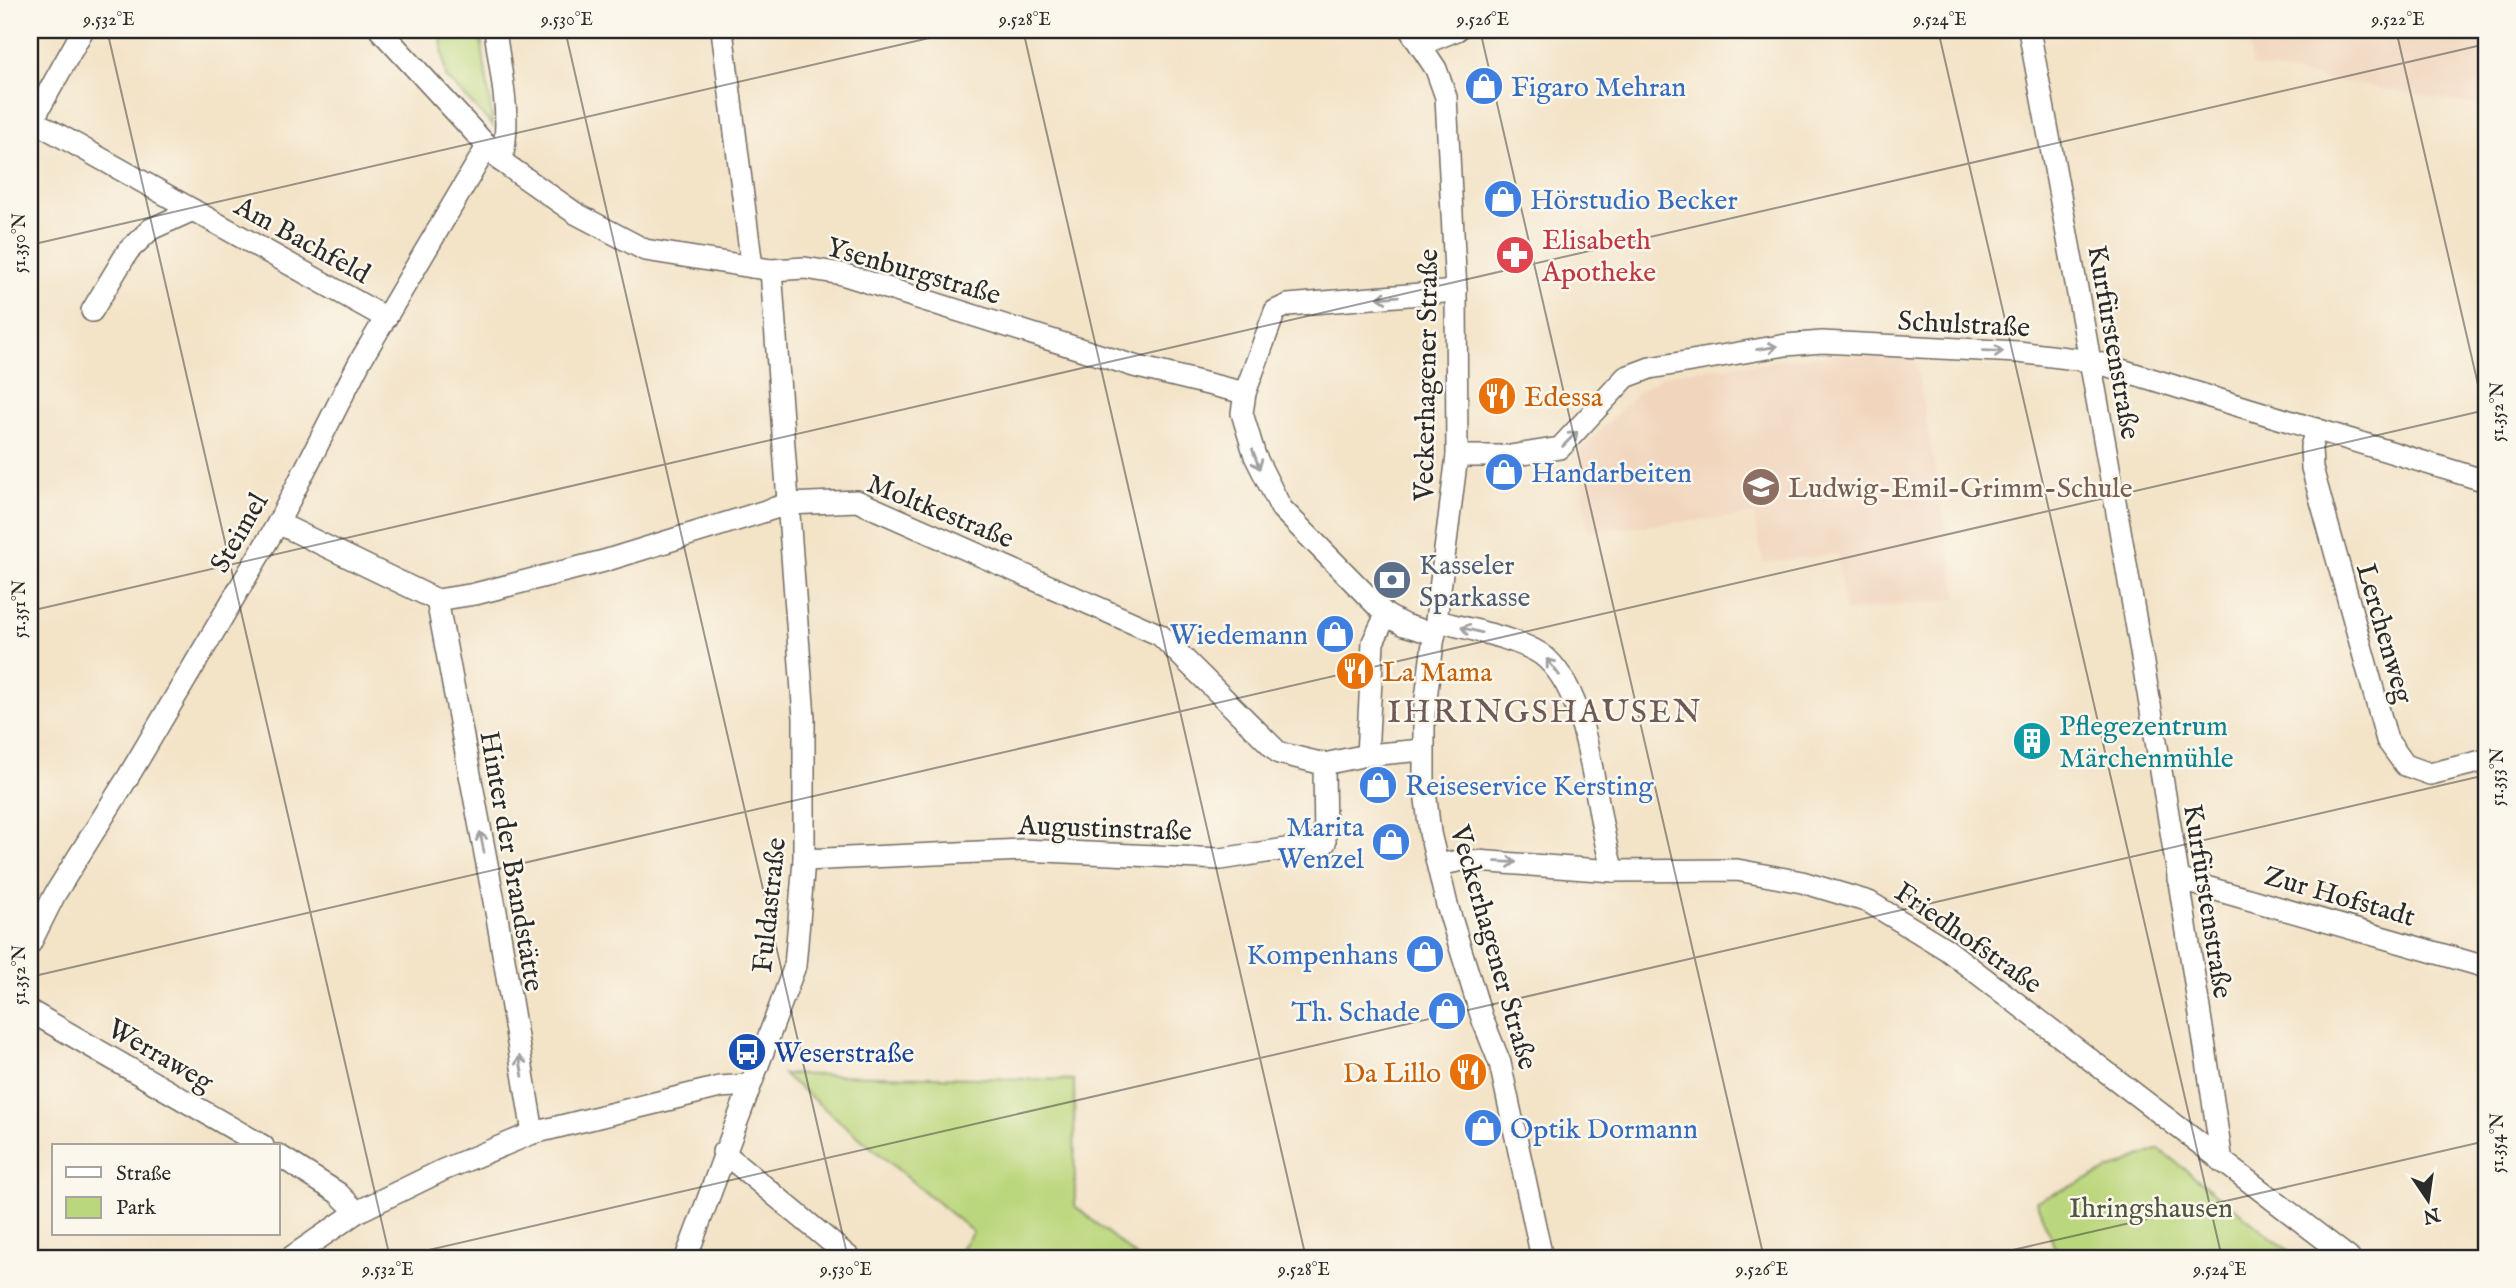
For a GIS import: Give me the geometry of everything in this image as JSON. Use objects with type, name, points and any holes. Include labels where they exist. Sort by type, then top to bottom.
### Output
[{"type":"street","points":[[31,122],[83,30]]},
{"type":"street","name":"Ysenburgstraße","points":[[380,30],[495,153],[575,213],[645,250],[761,269],[805,268],[875,282],[1134,366],[1245,393]]},
{"type":"street","points":[[495,30],[505,112],[506,146],[495,153]]},
{"type":"street","name":"Fuldastraße","points":[[722,30],[761,269],[788,504],[804,718],[804,860],[795,966],[749,1085]]},
{"type":"street","points":[[1415,37],[1457,30]]},
{"type":"street","name":"Kurfürstenstraße","points":[[2029,30],[2092,360],[2222,1162]]},
{"type":"street","name":"Veckerhagener Straße","points":[[1415,37],[1436,69],[1446,97],[1456,291],[1457,456],[1423,750],[1430,833],[1482,1018],[1500,1063],[1542,1258]]},
{"type":"street","name":"Am Bachfeld","points":[[31,122],[386,318]]},
{"type":"street","name":"Steimel","points":[[30,944],[55,894],[128,777],[278,523],[319,437],[386,318],[495,153]]},
{"type":"street","name":"Am Bachfeld","points":[[92,311],[128,251],[151,229],[193,210]]},
{"type":"street","points":[[1456,291],[1288,306],[1275,311],[1245,393],[1242,413],[1255,456],[1281,508],[1386,615],[1404,625],[1506,639],[1546,658],[1564,682],[1579,712],[1613,871]]},
{"type":"street","name":"Schulstraße","points":[[1457,456],[1510,456],[1559,448],[1626,377],[1650,368],[1786,345],[1822,342],[2018,352],[2092,360],[2393,450],[2486,481]]},
{"type":"street","name":"Lerchenweg","points":[[2316,429],[2311,447],[2312,468],[2387,740],[2405,765],[2430,774],[2486,760]]},
{"type":"street","name":"Moltkestraße","points":[[437,600],[475,594],[604,561],[788,504],[857,501],[1160,635],[1279,753],[1324,764],[1367,755],[1423,750]]},
{"type":"street","points":[[278,523],[437,600]]},
{"type":"street","name":"Hinter der Brandstätte","points":[[437,600],[497,917],[533,1133]]},
{"type":"street","points":[[1367,755],[1373,642],[1386,615]]},
{"type":"street","name":"Augustinstraße","points":[[804,860],[1022,849],[1220,859],[1325,843],[1324,764]]},
{"type":"street","name":"Friedhofstraße","points":[[1438,865],[1463,860],[1613,871],[1737,870],[1802,882],[1869,902],[1946,949],[2348,1258]]},
{"type":"street","name":"Zur Hofstadt","points":[[2178,879],[2486,967]]},
{"type":"street","name":"Werraweg","points":[[30,1011],[260,1144]]},
{"type":"street","points":[[290,1258],[357,1212],[443,1170],[533,1133],[720,1087],[749,1085],[686,1258]]},
{"type":"street","points":[[723,1152],[850,1258]]},
{"type":"street","points":[[280,1156],[338,1193],[357,1212]]},
{"type":"shaded area","points":[[2247,30],[2486,30],[2486,107],[2252,66]]},
{"type":"shaded area","name":"Ludwig-Emil-Grimm-Schule","points":[[1842,354],[1915,359],[1958,598],[1845,612],[1837,554],[1763,563],[1754,515],[1588,531],[1580,450],[1640,391],[1662,377],[1679,372]]},
{"type":"green space","points":[[440,30],[480,30],[493,126],[446,77]]},
{"type":"green space","points":[[783,1074],[1074,1080],[1075,1206],[1138,1258],[954,1258],[973,1232]]},
{"type":"green space","name":"Ihringshausen","points":[[2159,1149],[2298,1258],[2059,1258],[2036,1201]]},
{"type":"place","name":"Figaro Mehran","points":[[1484,86]]},
{"type":"place","name":"Hörstudio Becker","points":[[1503,199]]},
{"type":"place","name":"Elisabeth Apotheke","points":[[1515,255]]},
{"type":"place","name":"Edessa","points":[[1497,396]]},
{"type":"place","name":"Handarbeiten","points":[[1504,472]]},
{"type":"place","name":"Ludwig-Emil-Grimm-Schule","points":[[1761,487]]},
{"type":"place","name":"Kasseler Sparkasse","points":[[1392,580]]},
{"type":"place","name":"Wiedemann","points":[[1335,634]]},
{"type":"place","name":"La Mama","points":[[1355,671]]},
{"type":"place","name":"Pflegezentrum Märchenmühle","points":[[2032,741]]},
{"type":"place","name":"Reiseservice Kersting","points":[[1378,785]]},
{"type":"place","name":"Marita Wenzel","points":[[1391,842]]},
{"type":"place","name":"Kompenhans","points":[[1425,954]]},
{"type":"place","name":"Th. Schade","points":[[1447,1011]]},
{"type":"place","name":"Weserstraße","points":[[747,1052]]},
{"type":"place","name":"Da Lillo","points":[[1468,1072]]},
{"type":"place","name":"Optik Dormann","points":[[1483,1128]]},
{"type":"district","name":"IHRINGSHAUSEN","points":[[1545,711]]}]
